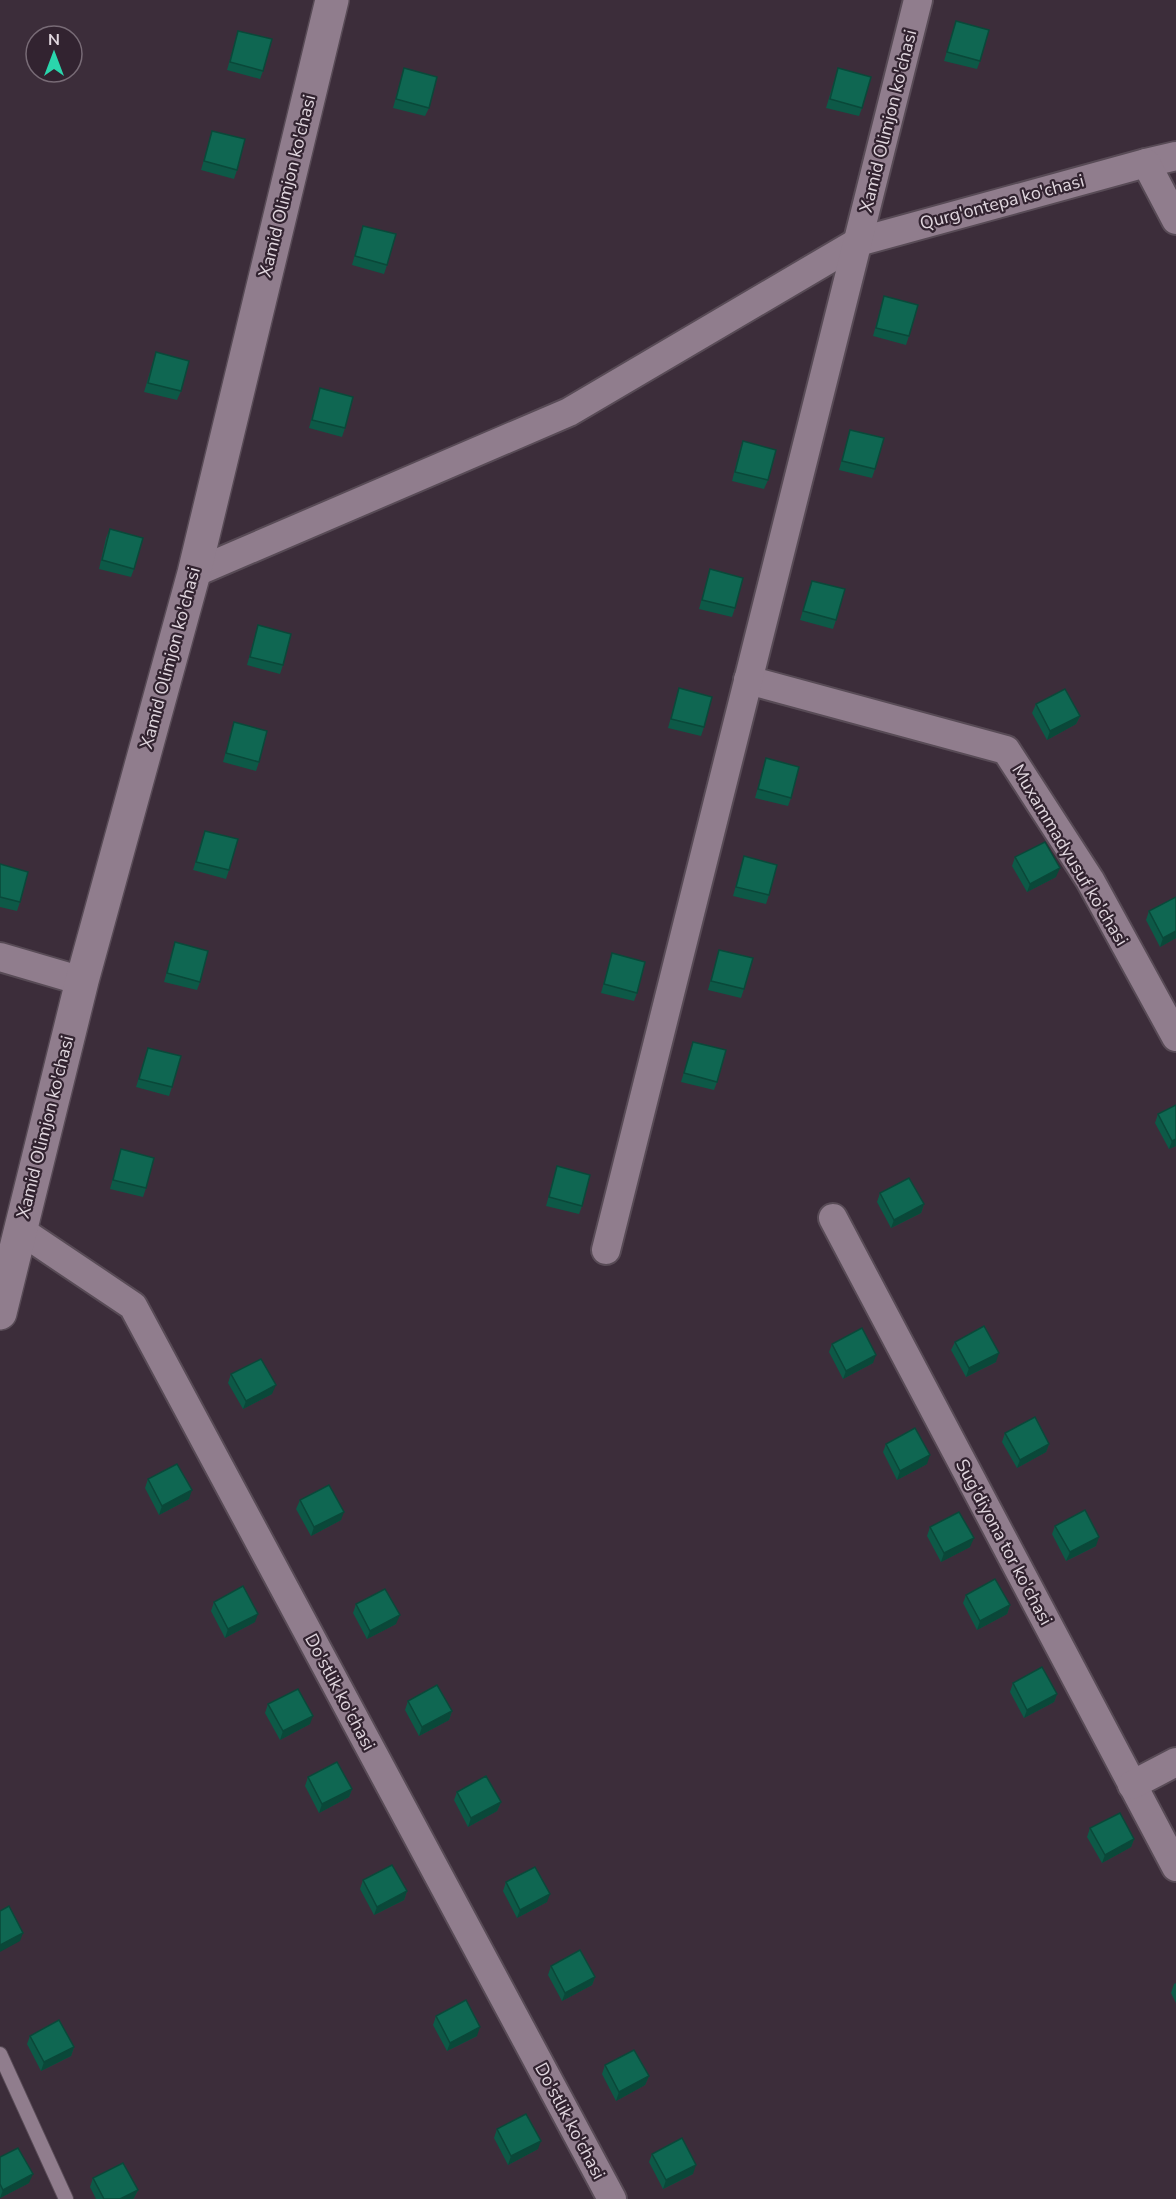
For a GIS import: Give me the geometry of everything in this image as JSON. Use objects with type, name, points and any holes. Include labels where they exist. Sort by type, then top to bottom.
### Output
[{"type":"main road","name":"Xamid Olimjon ko'chasi","points":[[0,1313],[82,981],[194,573],[332,0]]},
{"type":"street","name":"Xamid Olimjon ko'chasi","points":[[606,1250],[918,0]]},
{"type":"street","name":"Qurg'ontepa ko'chasi","points":[[194,573],[569,412],[858,242],[1176,156]]},
{"type":"street","points":[[1146,163],[1176,220]]},
{"type":"street","name":"Muxammadyusuf ko'chasi","points":[[748,680],[1006,750],[1090,880],[1176,1037]]},
{"type":"street","points":[[0,957],[82,981]]},
{"type":"street","name":"Sug'diyona tor ko'chasi","points":[[833,1218],[1176,1867]]},
{"type":"street","name":"Do'stlik ko'chasi","points":[[20,1230],[133,1306],[612,2199]]},
{"type":"street","points":[[1132,1785],[1176,1762]]},
{"type":"lane","points":[[0,2054],[66,2199]]},
{"type":"building","points":[[956,21],[989,30],[980,61],[947,52]]},
{"type":"building","points":[[238,31],[272,39],[263,71],[230,62]]},
{"type":"building","points":[[404,68],[437,77],[429,108],[396,99]]},
{"type":"building","points":[[838,68],[871,77],[862,108],[830,99]]},
{"type":"building","points":[[212,131],[245,139],[237,170],[204,161]]},
{"type":"building","points":[[363,226],[396,234],[387,265],[355,256]]},
{"type":"building","points":[[884,296],[918,305],[909,336],[876,328]]},
{"type":"building","points":[[156,352],[189,361],[181,391],[148,383]]},
{"type":"building","points":[[320,388],[353,397],[345,428],[312,420]]},
{"type":"building","points":[[850,430],[884,438],[875,469],[842,461]]},
{"type":"building","points":[[743,441],[776,450],[768,480],[735,472]]},
{"type":"building","points":[[110,529],[143,538],[134,569],[102,560]]},
{"type":"building","points":[[710,569],[743,578],[735,608],[702,600]]},
{"type":"building","points":[[812,581],[845,589],[836,620],[803,611]]},
{"type":"building","points":[[258,625],[291,634],[283,665],[250,657]]},
{"type":"building","points":[[679,688],[712,697],[704,727],[671,719]]},
{"type":"building","points":[[1065,689],[1080,716],[1050,731],[1036,704]]},
{"type":"building","points":[[234,722],[267,731],[259,762],[226,753]]},
{"type":"building","points":[[766,758],[799,767],[791,798],[758,789]]},
{"type":"building","points":[[205,831],[238,839],[229,870],[196,862]]},
{"type":"building","points":[[1045,842],[1060,868],[1030,884],[1015,857]]},
{"type":"building","points":[[744,856],[777,865],[769,895],[736,887]]},
{"type":"building","points":[[0,864],[28,872],[20,902],[0,897]]},
{"type":"building","points":[[1176,897],[1176,931],[1163,938],[1149,911]]},
{"type":"building","points":[[175,942],[208,951],[200,982],[167,973]]},
{"type":"building","points":[[719,950],[753,958],[744,989],[711,981]]},
{"type":"building","points":[[612,953],[645,962],[637,993],[604,984]]},
{"type":"building","points":[[693,1042],[726,1050],[717,1082],[684,1073]]},
{"type":"building","points":[[148,1048],[181,1056],[172,1087],[139,1079]]},
{"type":"building","points":[[1176,1105],[1176,1139],[1172,1141],[1158,1114]]},
{"type":"building","points":[[121,1149],[154,1158],[146,1188],[113,1180]]},
{"type":"building","points":[[557,1166],[590,1175],[582,1206],[549,1197]]},
{"type":"building","points":[[909,1178],[924,1204],[894,1220],[880,1193]]},
{"type":"building","points":[[984,1326],[999,1353],[969,1368],[955,1342]]},
{"type":"building","points":[[862,1328],[876,1355],[846,1371],[832,1344]]},
{"type":"building","points":[[261,1359],[276,1385],[246,1401],[231,1374]]},
{"type":"building","points":[[1035,1417],[1049,1444],[1020,1460],[1005,1433]]},
{"type":"building","points":[[915,1428],[930,1455],[900,1471],[886,1444]]},
{"type":"building","points":[[177,1464],[192,1490],[162,1506],[148,1479]]},
{"type":"building","points":[[329,1485],[344,1512],[314,1527],[300,1500]]},
{"type":"building","points":[[1085,1510],[1099,1537],[1070,1552],[1055,1526]]},
{"type":"building","points":[[959,1512],[974,1538],[944,1553],[930,1527]]},
{"type":"building","points":[[995,1579],[1010,1605],[980,1621],[966,1595]]},
{"type":"building","points":[[243,1586],[258,1614],[228,1629],[214,1602]]},
{"type":"building","points":[[385,1589],[400,1615],[370,1631],[356,1604]]},
{"type":"building","points":[[1042,1667],[1057,1694],[1027,1710],[1013,1683]]},
{"type":"building","points":[[437,1685],[452,1711],[422,1727],[408,1701]]},
{"type":"building","points":[[298,1689],[313,1716],[283,1731],[268,1704]]},
{"type":"building","points":[[337,1762],[352,1789],[322,1804],[308,1777]]},
{"type":"building","points":[[486,1776],[501,1802],[471,1818],[457,1792]]},
{"type":"building","points":[[1120,1813],[1134,1839],[1105,1855],[1090,1828]]},
{"type":"building","points":[[392,1865],[407,1891],[377,1907],[363,1880]]},
{"type":"building","points":[[535,1867],[550,1894],[520,1910],[506,1882]]},
{"type":"building","points":[[9,1906],[23,1933],[0,1945],[0,1911]]},
{"type":"building","points":[[580,1950],[595,1977],[565,1993],[551,1966]]},
{"type":"building","points":[[466,2000],[480,2027],[450,2043],[436,2016]]},
{"type":"building","points":[[59,2020],[74,2047],[44,2062],[30,2036]]},
{"type":"building","points":[[634,2050],[649,2076],[619,2092],[605,2065]]},
{"type":"building","points":[[526,2114],[541,2141],[511,2156],[497,2129]]},
{"type":"building","points":[[682,2138],[696,2165],[666,2180],[652,2154]]},
{"type":"building","points":[[18,2148],[33,2174],[3,2190],[0,2184],[0,2157]]},
{"type":"building","points":[[123,2163],[138,2190],[120,2199],[104,2199],[93,2178]]}]
